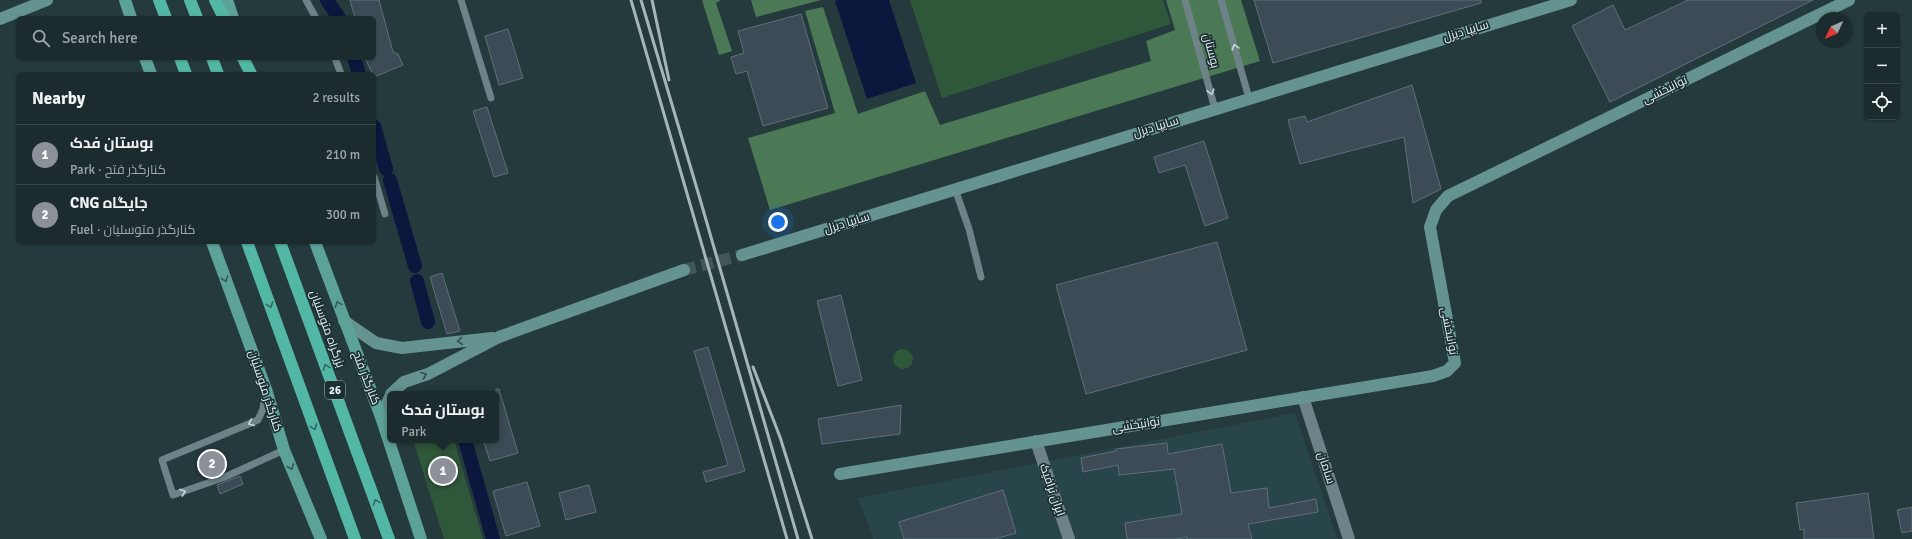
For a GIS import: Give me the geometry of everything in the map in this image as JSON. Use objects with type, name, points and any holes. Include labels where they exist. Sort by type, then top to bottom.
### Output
[{"type":"highway","points":[[159,0],[165,16]]},
{"type":"highway","points":[[190,0],[196,16]]},
{"type":"highway","points":[[215,0],[223,16]]},
{"type":"highway","points":[[181,60],[185,72]]},
{"type":"highway","points":[[213,60],[217,72]]},
{"type":"highway","points":[[244,60],[251,72]]},
{"type":"highway","points":[[248,244],[355,539]]},
{"type":"highway","name":"بزرگراه متوسلیان","points":[[281,244],[389,539]]},
{"type":"main road","points":[[124,0],[130,16]]},
{"type":"main road","points":[[227,0],[232,16]]},
{"type":"main road","points":[[146,60],[150,72]]},
{"type":"main road","points":[[248,60],[251,72]]},
{"type":"main road","name":"کنارگذر متوسلیان","points":[[213,244],[266,389],[284,450],[321,539]]},
{"type":"main road","name":"کنارگذر فتح","points":[[315,244],[387,435]]},
{"type":"main road","name":"کنارگذر فتح","points":[[390,443],[421,539]]},
{"type":"street","points":[[0,19],[47,0]]},
{"type":"street","name":"سایپا دیزل","points":[[742,255],[1215,108],[1571,0]]},
{"type":"street","name":"توانبخشی","points":[[840,474],[1434,376],[1447,371],[1455,363],[1430,227],[1436,210],[1448,196],[1849,0]]},
{"type":"street","points":[[395,391],[404,382],[428,374],[499,337],[684,270]]},
{"type":"street","points":[[344,321],[376,343],[402,348],[499,337]]},
{"type":"street","name":"سامان","points":[[1303,397],[1350,539]]},
{"type":"street","points":[[381,417],[387,404]]},
{"type":"street","name":"ایران ترافیک","points":[[1036,441],[1069,539]]},
{"type":"lane","points":[[306,0],[315,16]]},
{"type":"lane","points":[[461,0],[491,98]]},
{"type":"lane","name":"بوستان","points":[[1185,0],[1215,108]]},
{"type":"lane","name":"بوستان","points":[[1221,0],[1249,98]]},
{"type":"lane","points":[[336,60],[340,72]]},
{"type":"lane","points":[[376,184],[385,214]]},
{"type":"lane","points":[[955,189],[969,229],[981,277]]},
{"type":"lane","points":[[266,389],[263,409],[258,420],[162,460],[173,496],[225,477],[284,450]]},
{"type":"shaded area","points":[[1295,413],[1337,539],[873,539],[858,498]]},
{"type":"green space","points":[[702,0],[721,0],[716,3],[732,51],[719,55]]},
{"type":"green space","points":[[751,0],[821,0],[756,17]]},
{"type":"green space","points":[[910,0],[1163,0],[1171,24],[942,98]]},
{"type":"green space","points":[[1166,0],[1241,0],[1260,61],[770,210],[748,138],[835,113],[805,11],[823,7],[858,114],[925,91],[940,125],[1151,61],[1146,41],[1175,30]]},
{"type":"green space","points":[[903,349],[910,352],[913,359],[910,366],[903,369],[896,366],[893,359],[896,352]]},
{"type":"green space","points":[[414,443],[455,443],[483,539],[444,539]]},
{"type":"water","points":[[889,0],[916,83],[867,99],[835,1]]},
{"type":"building","points":[[350,0],[379,0],[393,52],[398,54],[403,65],[376,76],[376,72],[372,72],[366,60],[376,60],[376,16],[354,16]]},
{"type":"building","points":[[1254,0],[1481,0],[1481,3],[1273,63]]},
{"type":"building","points":[[1688,0],[1813,0],[1610,102],[1572,26],[1613,5],[1625,30]]},
{"type":"building","points":[[801,14],[828,108],[763,126],[747,71],[736,74],[731,57],[744,53],[738,31]]},
{"type":"building","points":[[508,29],[523,78],[499,85],[485,36]]},
{"type":"building","points":[[1412,85],[1441,189],[1413,203],[1404,137],[1300,164],[1288,120],[1305,116],[1307,122]]},
{"type":"building","points":[[487,107],[508,173],[494,177],[473,111]]},
{"type":"building","points":[[1204,141],[1228,218],[1205,226],[1185,165],[1159,173],[1154,157]]},
{"type":"building","points":[[1217,242],[1247,350],[1086,394],[1056,285]]},
{"type":"building","points":[[442,273],[460,331],[447,334],[430,277]]},
{"type":"building","points":[[841,295],[862,380],[838,386],[817,301]]},
{"type":"building","points":[[708,347],[745,471],[706,482],[703,472],[728,465],[694,351]]},
{"type":"building","points":[[496,389],[499,389],[518,453],[490,461],[484,443],[499,443],[499,391],[496,391]]},
{"type":"building","points":[[901,405],[900,434],[822,444],[818,419]]},
{"type":"building","points":[[1167,443],[1168,454],[1222,444],[1231,493],[1267,488],[1269,508],[1316,499],[1318,512],[1248,524],[1252,539],[1187,539],[1187,537],[1176,539],[1127,539],[1125,523],[1182,514],[1174,469],[1119,475],[1118,465],[1083,472],[1081,458],[1116,451],[1116,449]]},
{"type":"building","points":[[240,476],[243,484],[220,494],[217,485]]},
{"type":"building","points":[[527,482],[540,526],[506,536],[493,491]]},
{"type":"building","points":[[589,485],[596,512],[566,520],[559,493]]},
{"type":"building","points":[[1003,490],[1016,533],[995,539],[904,539],[899,522]]},
{"type":"building","points":[[1868,493],[1874,539],[1804,539],[1804,529],[1800,530],[1796,503]]},
{"type":"building","points":[[1912,507],[1912,531],[1902,533],[1897,510]]},
{"type":"waterway","points":[[327,0],[338,16]]},
{"type":"waterway","points":[[355,60],[358,72]]},
{"type":"waterway","points":[[376,133],[386,169]]},
{"type":"waterway","points":[[390,180],[415,266]]},
{"type":"waterway","points":[[417,281],[428,322]]},
{"type":"waterway","points":[[466,443],[493,539]]},
{"type":"tunnel","points":[[684,270],[742,255]]},
{"type":"railway","points":[[631,0],[787,539]]},
{"type":"railway","points":[[641,0],[798,539]]},
{"type":"railway","points":[[652,0],[669,80]]},
{"type":"railway","points":[[753,367],[780,437],[812,539]]},
{"type":"place","name":"CNG جایگاه","points":[[212,464]]},
{"type":"place","name":"بوستان فدک","points":[[443,471]]}]
